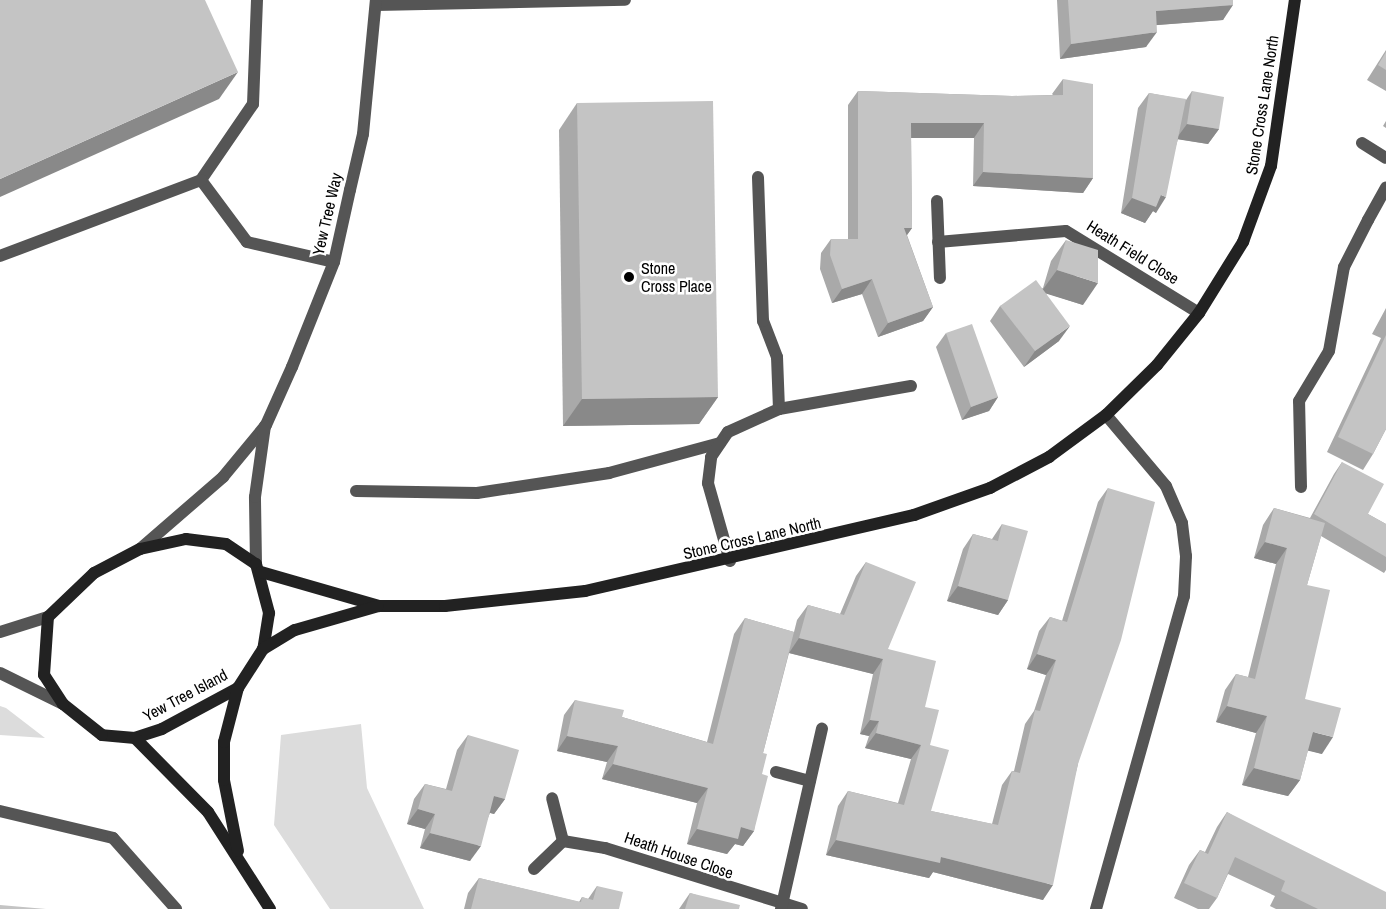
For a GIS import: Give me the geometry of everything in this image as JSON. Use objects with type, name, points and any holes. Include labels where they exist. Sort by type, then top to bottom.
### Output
[{"type":"street","points":[[0,256],[201,180],[253,104],[256,0]]},
{"type":"street","points":[[376,3],[625,0]]},
{"type":"street","name":"Stone Cross Lane North","points":[[263,649],[295,630],[379,606],[445,606],[585,591],[730,561],[914,515],[990,488],[1049,457],[1106,415],[1199,313],[1260,208],[1277,135],[1295,0]]},
{"type":"street","name":"Yew Tree Way","points":[[259,568],[255,496],[266,424],[334,262],[363,134],[376,3]]},
{"type":"street","points":[[1362,143],[1386,159]]},
{"type":"street","points":[[758,177],[763,321],[777,357],[779,409]]},
{"type":"street","points":[[201,180],[247,242],[334,262]]},
{"type":"street","points":[[1301,487],[1299,401],[1329,351],[1344,267],[1386,188]]},
{"type":"street","points":[[937,201],[940,278]]},
{"type":"street","name":"Heath Field Close","points":[[938,242],[1066,231],[1199,313]]},
{"type":"street","points":[[730,561],[708,483],[711,457],[728,432],[779,409],[911,387]]},
{"type":"street","points":[[1096,909],[1184,596],[1186,556],[1182,523],[1166,486],[1106,415]]},
{"type":"street","name":"Yew Tree Way","points":[[140,549],[223,477],[266,424]]},
{"type":"street","points":[[356,491],[477,493],[609,472],[720,443]]},
{"type":"street","points":[[0,632],[48,617],[94,573],[140,549],[207,540],[226,544],[259,568]]},
{"type":"street","name":"Stone Cross Lane North","points":[[259,568],[379,606]]},
{"type":"street","name":"Yew Tree Island","points":[[48,617],[44,675],[63,704],[102,735],[135,738],[238,688],[263,649],[269,613],[259,568]]},
{"type":"street","points":[[0,673],[63,704]]},
{"type":"street","points":[[238,688],[224,742],[224,780],[238,855]]},
{"type":"street","points":[[783,905],[822,729]]},
{"type":"street","points":[[135,738],[181,780],[238,855],[270,909]]},
{"type":"street","points":[[776,772],[810,781]]},
{"type":"street","points":[[534,869],[563,842],[552,798]]},
{"type":"street","points":[[0,811],[113,838],[176,909]]},
{"type":"street","name":"Heath House Close","points":[[563,842],[605,848],[738,892],[802,909]]},
{"type":"shaded area","points":[[0,706],[6,708],[45,738],[0,735]]},
{"type":"shaded area","points":[[361,724],[367,788],[424,909],[330,909],[274,825],[281,735]]},
{"type":"building","points":[[0,0],[205,0],[238,72],[0,179]]},
{"type":"building","points":[[1068,0],[1233,0],[1233,5],[1156,11],[1157,32],[1071,44]]},
{"type":"building","points":[[1386,52],[1386,70],[1378,65]]},
{"type":"building","points":[[1063,79],[1093,84],[1093,178],[983,172],[984,123],[911,123],[912,228],[904,228],[933,307],[888,323],[872,279],[842,289],[830,255],[831,239],[858,239],[858,91],[1012,96],[1063,95]]},
{"type":"building","points":[[1192,91],[1224,97],[1219,129],[1187,124]]},
{"type":"building","points":[[1149,93],[1186,99],[1166,197],[1161,195],[1156,207],[1132,198]]},
{"type":"building","name":"Stone Cross Place","points":[[713,101],[718,397],[582,399],[577,103]]},
{"type":"building","points":[[1066,240],[1098,250],[1098,283],[1057,270]]},
{"type":"building","points":[[1036,280],[1070,326],[1035,351],[1000,306]]},
{"type":"building","points":[[972,324],[998,397],[971,407],[946,333]]},
{"type":"building","points":[[1386,335],[1386,429],[1373,454],[1338,437]]},
{"type":"building","points":[[1342,462],[1384,484],[1368,514],[1386,524],[1386,557],[1314,514]]},
{"type":"building","points":[[1108,488],[1155,502],[1121,640],[1078,764],[1053,885],[941,857],[940,863],[836,840],[848,791],[904,805],[921,745],[876,733],[879,721],[870,720],[883,659],[799,638],[808,605],[844,615],[866,562],[916,582],[888,649],[936,661],[925,707],[939,710],[930,745],[949,750],[931,811],[998,825],[1012,771],[1020,773],[1035,710],[1040,711],[1056,660],[1037,654],[1050,617],[1067,622]]},
{"type":"building","points":[[1274,508],[1325,523],[1307,585],[1330,590],[1305,699],[1341,708],[1333,737],[1313,732],[1300,780],[1254,768],[1267,716],[1227,706],[1236,674],[1255,679],[1287,548],[1265,542]]},
{"type":"building","points":[[1002,524],[1028,531],[1008,600],[958,586],[973,534],[998,541]]},
{"type":"building","points":[[745,618],[794,632],[763,753],[767,754],[762,774],[768,776],[754,831],[741,827],[738,839],[697,829],[708,788],[613,764],[618,746],[567,736],[575,700],[624,710],[622,717],[713,744]]},
{"type":"building","points":[[468,735],[519,750],[505,799],[494,796],[481,846],[430,833],[435,814],[418,809],[425,784],[452,791]]},
{"type":"building","points":[[1227,812],[1386,892],[1386,909],[1318,909],[1281,891],[1285,881],[1235,857],[1217,898],[1184,883],[1200,850],[1208,854]]},
{"type":"building","points":[[479,878],[581,902],[582,897],[593,900],[597,886],[623,892],[619,909],[471,909]]},
{"type":"building","points":[[690,893],[740,905],[739,909],[685,909]]},
{"type":"building","points":[[0,905],[46,909],[0,909]]},
{"type":"place","name":"Stone Cross Place","points":[[629,277]]}]
